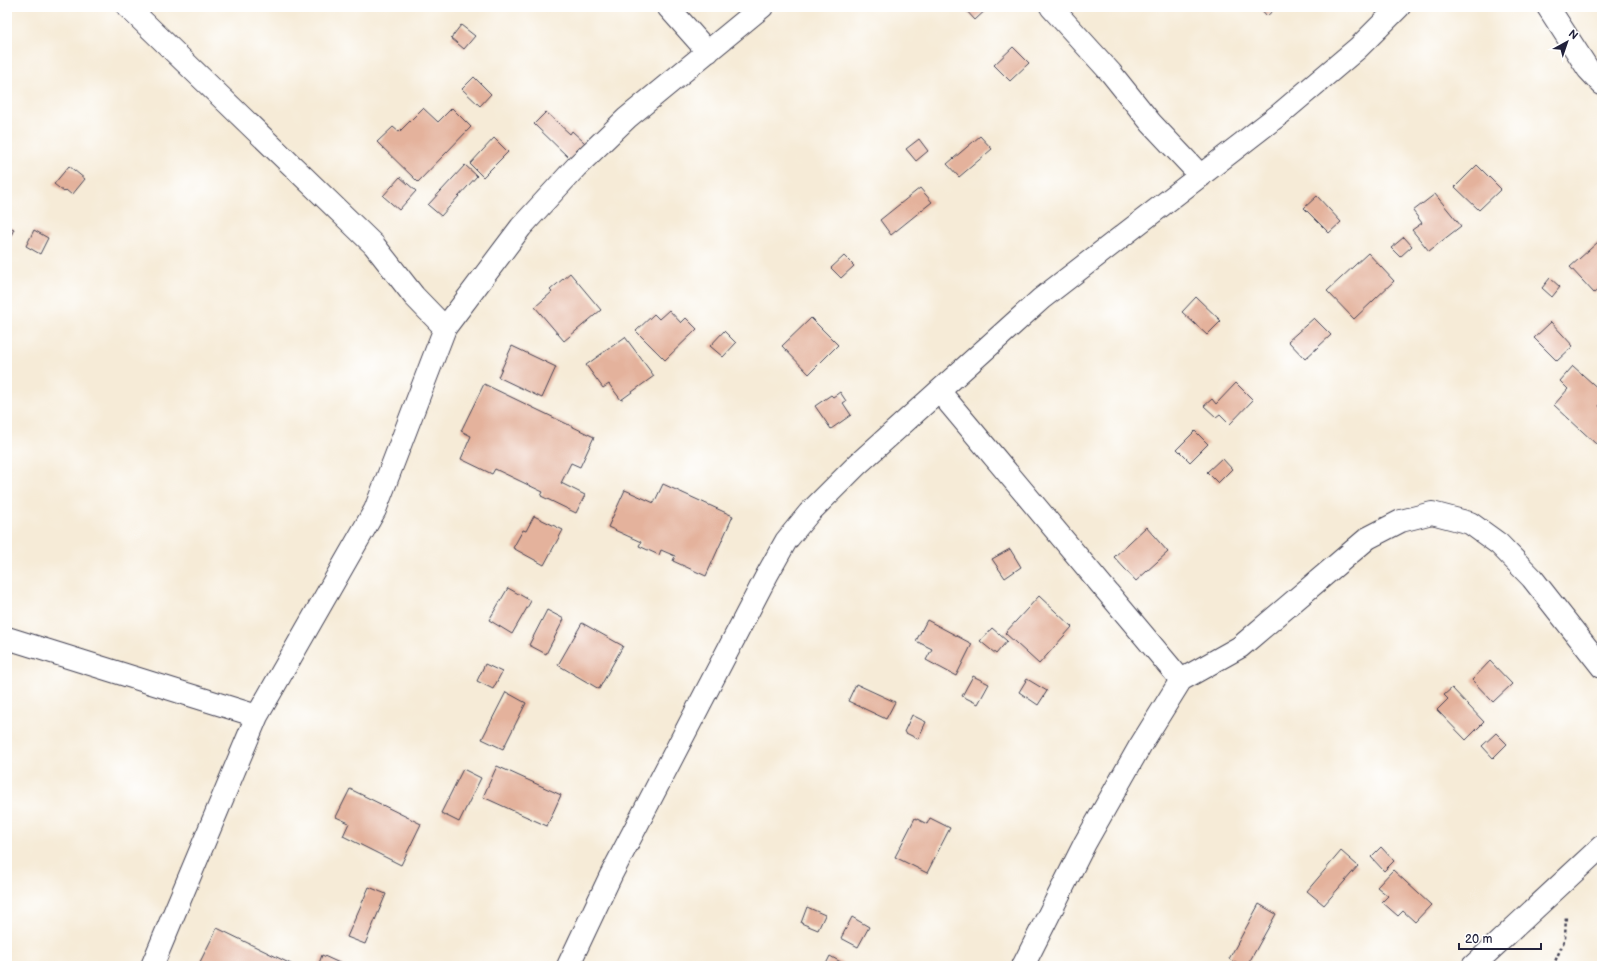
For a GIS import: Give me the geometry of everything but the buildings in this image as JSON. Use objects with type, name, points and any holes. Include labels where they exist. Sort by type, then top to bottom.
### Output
[{"type":"street","points":[[128,7],[374,245],[414,296],[445,328]]},
{"type":"street","points":[[668,7],[708,52]]},
{"type":"street","points":[[152,966],[257,716],[375,510],[445,328],[521,227],[577,166],[627,118],[762,7]]},
{"type":"street","points":[[1051,7],[1111,73],[1151,123],[1201,176]]},
{"type":"street","points":[[568,966],[611,875],[786,541],[809,513],[858,464],[1041,299],[1280,114],[1358,48],[1399,7]]},
{"type":"street","points":[[1548,7],[1588,69],[1602,84]]},
{"type":"street","points":[[939,392],[1181,680]]},
{"type":"street","points":[[1023,966],[1085,843],[1140,746],[1181,680],[1240,647],[1368,538],[1401,521],[1432,513],[1470,522],[1499,544],[1532,578],[1602,667]]},
{"type":"street","points":[[7,638],[257,716]]},
{"type":"street","points":[[1473,966],[1602,846]]},
{"type":"path","points":[[1553,966],[1565,939],[1567,903],[1563,882]]}]
